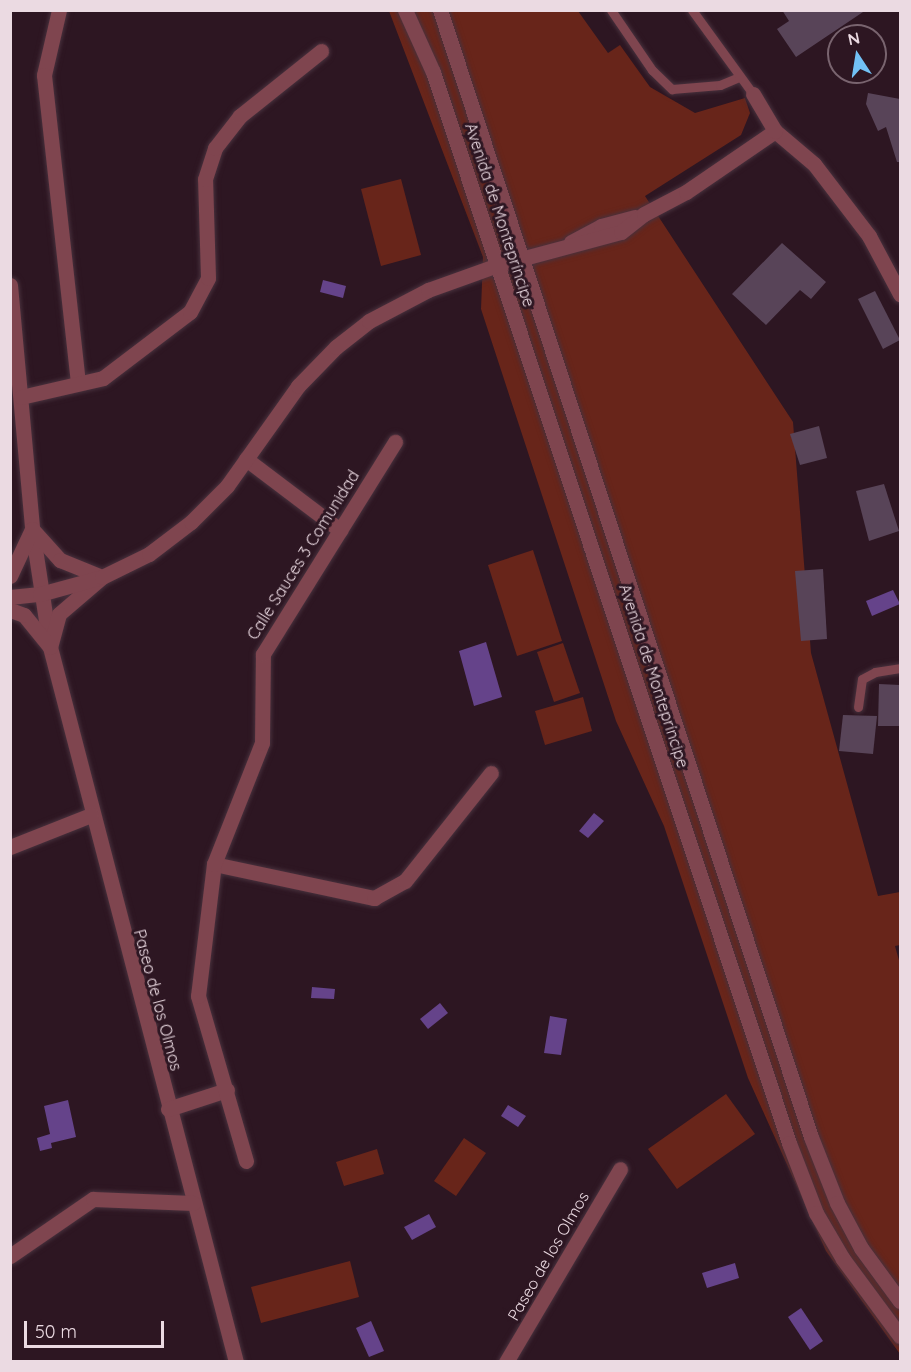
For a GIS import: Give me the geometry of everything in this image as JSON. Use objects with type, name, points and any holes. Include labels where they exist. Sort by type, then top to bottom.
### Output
[{"type":"street","points":[[59,10],[44,75],[78,383]]},
{"type":"street","name":"Avenida de Montepríncipe","points":[[405,10],[433,72],[789,1143],[816,1213],[843,1259],[900,1336]]},
{"type":"street","name":"Avenida de Montepríncipe","points":[[440,10],[811,1137],[837,1203],[861,1248],[900,1300]]},
{"type":"street","points":[[21,397],[103,378],[190,312],[208,278],[205,179],[215,148],[240,116],[321,51]]},
{"type":"street","points":[[753,94],[776,131],[814,164],[869,236],[900,294]]},
{"type":"street","points":[[10,597],[39,594],[102,577],[148,554],[190,522],[227,486],[298,386],[336,347],[369,321],[428,290],[498,265],[567,244],[600,240],[621,232],[644,214],[686,192],[776,131]]},
{"type":"street","name":"Paseo de los Olmos","points":[[10,285],[39,594],[50,647],[91,816],[236,1362]]},
{"type":"street","name":"Calle Sauces 3 Comunidad","points":[[246,1161],[198,996],[214,864],[262,743],[263,654],[395,442]]},
{"type":"street","points":[[246,459],[340,530]]},
{"type":"street","points":[[32,529],[60,560],[102,577]]},
{"type":"street","name":"Paseo de los Olmos","points":[[10,576],[32,529]]},
{"type":"street","name":"Paseo de los Olmos","points":[[50,647],[59,614],[102,577]]},
{"type":"street","name":"Paseo de los Olmos","points":[[10,610],[24,615],[50,647]]},
{"type":"street","points":[[214,864],[374,898],[405,880],[491,773]]},
{"type":"street","points":[[10,847],[91,816]]},
{"type":"street","points":[[168,1109],[227,1090]]},
{"type":"street","name":"Paseo de los Olmos","points":[[506,1362],[620,1169]]},
{"type":"street","points":[[10,1256],[93,1199],[193,1203]]},
{"type":"lane","points":[[611,10],[652,70],[672,89],[720,85],[739,77]]},
{"type":"lane","points":[[692,10],[753,94]]},
{"type":"lane","points":[[858,707],[862,679],[875,672],[900,668]]},
{"type":"shaded area","points":[[389,11],[578,11],[608,53],[620,45],[650,87],[695,113],[745,98],[750,113],[741,135],[645,196],[793,422],[811,653],[878,896],[900,892],[900,945],[895,946],[900,964],[900,1354],[826,1251],[748,1078],[664,826],[616,721],[481,309],[483,257]]},
{"type":"shaded area","points":[[401,179],[421,255],[381,266],[361,189]]},
{"type":"shaded area","points":[[323,280],[346,286],[343,298],[320,292]]},
{"type":"shaded area","points":[[533,550],[562,641],[517,656],[488,565]]},
{"type":"shaded area","points":[[893,590],[900,604],[872,616],[866,601]]},
{"type":"shaded area","points":[[486,642],[502,697],[474,706],[459,651]]},
{"type":"shaded area","points":[[563,643],[580,693],[554,702],[537,652]]},
{"type":"shaded area","points":[[583,697],[592,731],[545,745],[535,711]]},
{"type":"shaded area","points":[[594,813],[604,821],[588,838],[579,831]]},
{"type":"shaded area","points":[[312,987],[335,989],[334,999],[311,998]]},
{"type":"shaded area","points":[[440,1003],[448,1013],[428,1029],[420,1019]]},
{"type":"shaded area","points":[[550,1016],[567,1019],[561,1055],[544,1053]]},
{"type":"shaded area","points":[[726,1094],[755,1134],[677,1189],[648,1149]]},
{"type":"shaded area","points":[[68,1100],[76,1137],[51,1143],[52,1148],[40,1151],[37,1138],[50,1134],[44,1106]]},
{"type":"shaded area","points":[[508,1105],[526,1116],[518,1127],[501,1116]]},
{"type":"shaded area","points":[[464,1138],[486,1153],[456,1196],[434,1181]]},
{"type":"shaded area","points":[[377,1149],[384,1174],[344,1186],[336,1162]]},
{"type":"shaded area","points":[[429,1214],[436,1227],[412,1240],[404,1227]]},
{"type":"shaded area","points":[[350,1261],[359,1297],[261,1323],[251,1287]]},
{"type":"shaded area","points":[[735,1263],[739,1278],[707,1288],[702,1273]]},
{"type":"shaded area","points":[[801,1308],[823,1341],[810,1350],[788,1317]]},
{"type":"shaded area","points":[[371,1321],[384,1351],[369,1357],[356,1328]]},
{"type":"building","points":[[782,10],[866,10],[845,24],[827,24],[827,36],[796,57],[777,29],[789,21]]},
{"type":"building","points":[[868,93],[900,99],[900,162],[897,162],[886,127],[878,131],[866,104]]},
{"type":"building","points":[[782,243],[826,282],[811,299],[800,290],[766,325],[732,294]]},
{"type":"building","points":[[875,291],[900,340],[883,349],[858,299]]},
{"type":"building","points":[[819,426],[827,458],[800,465],[790,434]]},
{"type":"building","points":[[884,484],[899,531],[869,541],[856,491]]},
{"type":"building","points":[[823,569],[827,639],[801,641],[795,571]]},
{"type":"building","points":[[879,684],[900,685],[900,726],[878,726]]},
{"type":"building","points":[[843,715],[877,716],[873,754],[839,751]]}]
